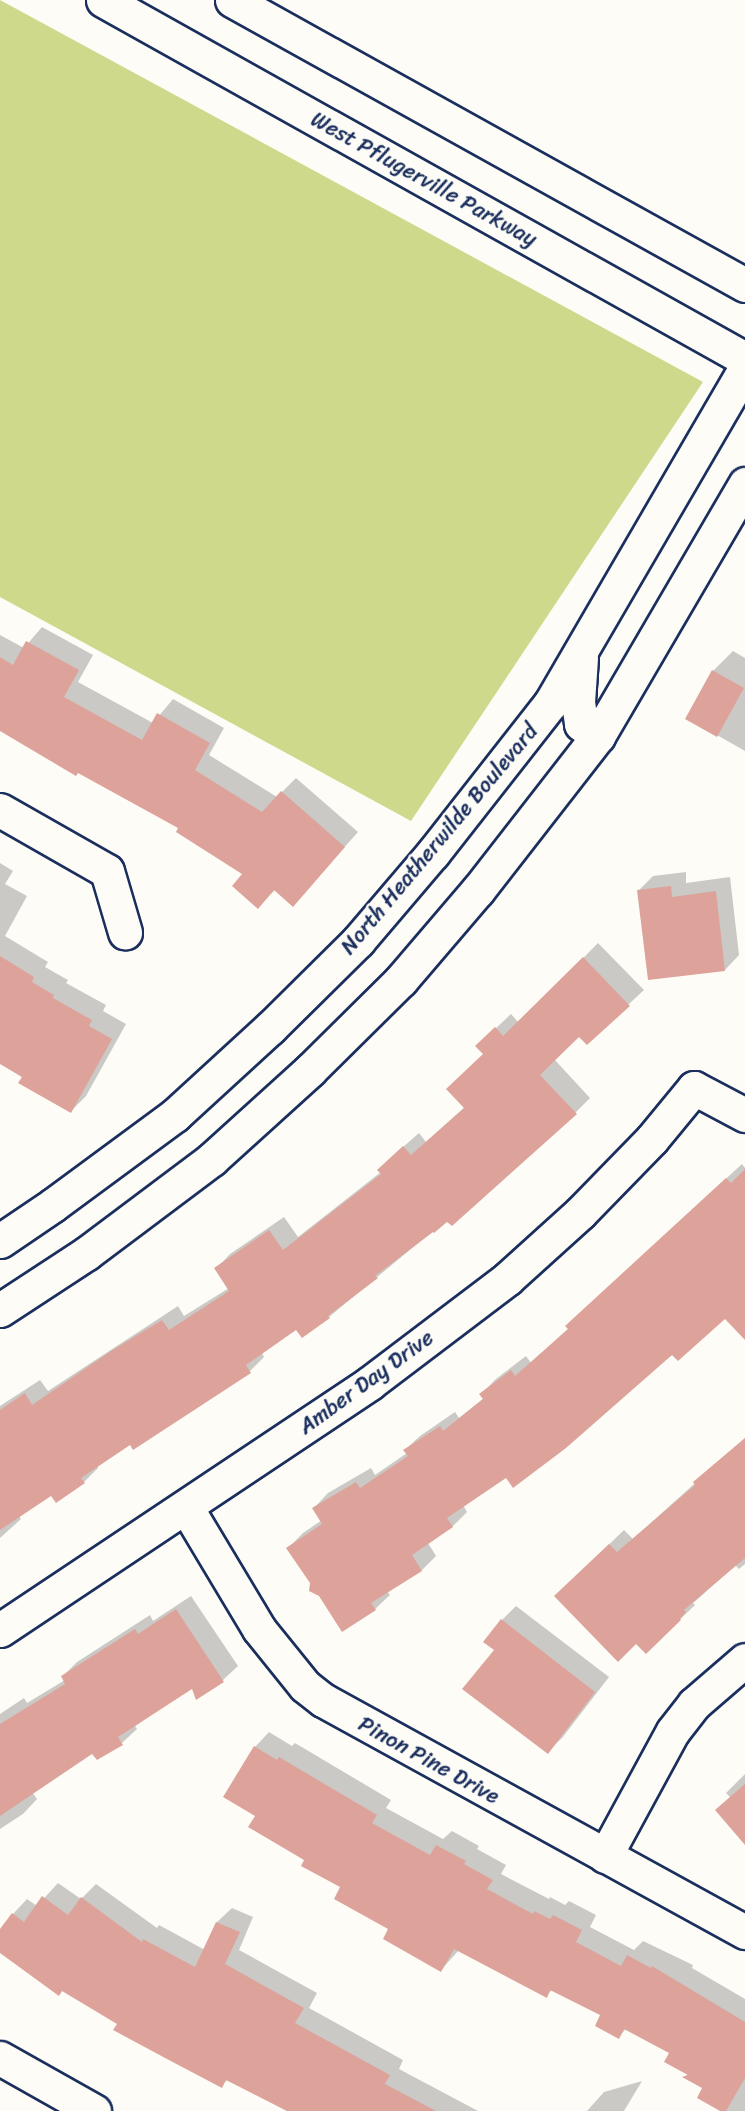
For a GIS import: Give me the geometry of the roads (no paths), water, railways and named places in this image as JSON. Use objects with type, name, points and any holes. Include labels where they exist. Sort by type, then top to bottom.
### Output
[{"type":"main road","name":"West Pflugerville Parkway","points":[[103,0],[745,359]]},
{"type":"main road","points":[[232,0],[745,285]]},
{"type":"main road","name":"North Heatherwilde Boulevard","points":[[0,1241],[53,1206],[175,1115],[270,1029],[358,940],[433,853],[550,704],[745,369]]},
{"type":"main road","points":[[0,1310],[87,1253],[212,1159],[310,1070],[409,971],[478,890],[598,736],[745,484]]},
{"type":"main road","points":[[581,653],[578,702],[581,724],[598,736]]},
{"type":"main road","points":[[0,810],[107,870],[125,932]]},
{"type":"main road","name":"Amber Day Drive","points":[[0,1630],[370,1383],[507,1279],[580,1213],[652,1139],[694,1088],[745,1115]]},
{"type":"main road","name":"Pinon Pine Drive","points":[[186,1507],[259,1629],[305,1686],[350,1717],[745,1932]]},
{"type":"main road","points":[[605,1856],[673,1731],[694,1704],[745,1660]]},
{"type":"main road","points":[[0,2058],[94,2111]]}]
